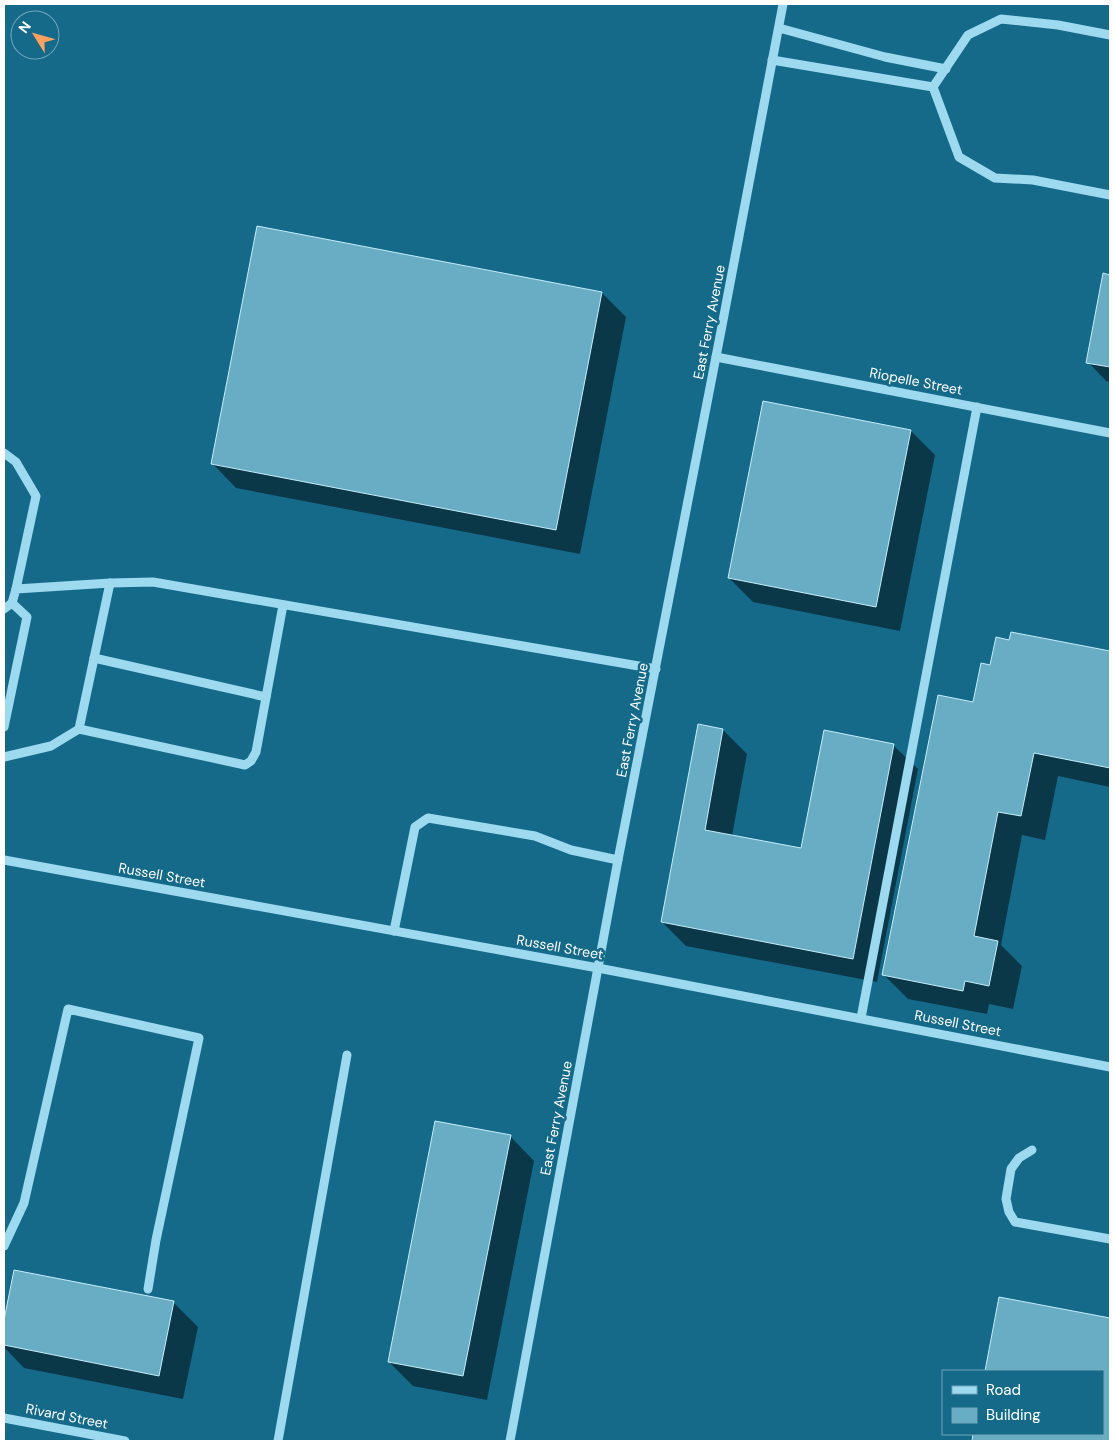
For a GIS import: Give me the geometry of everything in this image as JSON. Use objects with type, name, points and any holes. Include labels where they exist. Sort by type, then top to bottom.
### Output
[{"type":"street","name":"East Ferry Avenue","points":[[510,1441],[618,860],[783,4]]},
{"type":"street","points":[[933,87],[968,35],[1001,19],[1058,25],[1110,35]]},
{"type":"street","points":[[779,28],[886,57],[946,69]]},
{"type":"street","points":[[772,60],[933,87]]},
{"type":"street","points":[[933,87],[959,157],[995,178],[1032,180],[1110,195]]},
{"type":"street","name":"Riopelle Street","points":[[716,357],[1110,433]]},
{"type":"street","points":[[861,1018],[977,407]]},
{"type":"street","points":[[4,453],[16,462],[36,496],[16,589],[12,603],[4,609]]},
{"type":"street","points":[[16,589],[154,582],[656,669]]},
{"type":"street","points":[[79,729],[110,583]]},
{"type":"street","points":[[4,727],[27,617],[12,603]]},
{"type":"street","points":[[4,757],[51,746],[79,729],[245,765],[251,761],[256,752],[283,605]]},
{"type":"street","points":[[94,658],[266,697]]},
{"type":"street","points":[[394,931],[415,827],[428,818],[535,836],[571,850],[618,860]]},
{"type":"street","name":"Russell Street","points":[[4,860],[598,968],[1110,1067]]},
{"type":"street","points":[[4,1246],[24,1203],[68,1009],[199,1038],[156,1240],[148,1289]]},
{"type":"street","points":[[278,1441],[347,1055]]},
{"type":"street","points":[[1032,1150],[1019,1158],[1011,1169],[1006,1199],[1009,1212],[1015,1222],[1110,1239]]},
{"type":"street","name":"Rivard Street","points":[[4,1418],[125,1441]]},
{"type":"building","points":[[257,226],[602,292],[556,530],[211,464]]},
{"type":"building","points":[[1103,273],[1110,275],[1110,367],[1086,363]]},
{"type":"building","points":[[763,401],[911,430],[876,607],[728,578]]},
{"type":"building","points":[[1011,632],[1110,651],[1110,768],[1034,753],[1021,816],[998,812],[974,936],[998,941],[989,986],[965,981],[963,991],[882,975],[938,695],[973,702],[981,663],[990,665],[996,637],[1009,640]]},
{"type":"building","points":[[698,724],[723,729],[705,830],[801,848],[824,730],[894,744],[853,959],[661,922]]},
{"type":"building","points":[[435,1121],[511,1135],[463,1376],[388,1362]]},
{"type":"building","points":[[14,1270],[174,1301],[159,1376],[4,1345],[4,1320]]},
{"type":"building","points":[[999,1297],[1110,1318],[1110,1441],[972,1441],[973,1435],[1104,1435],[1104,1370],[985,1370]]}]
